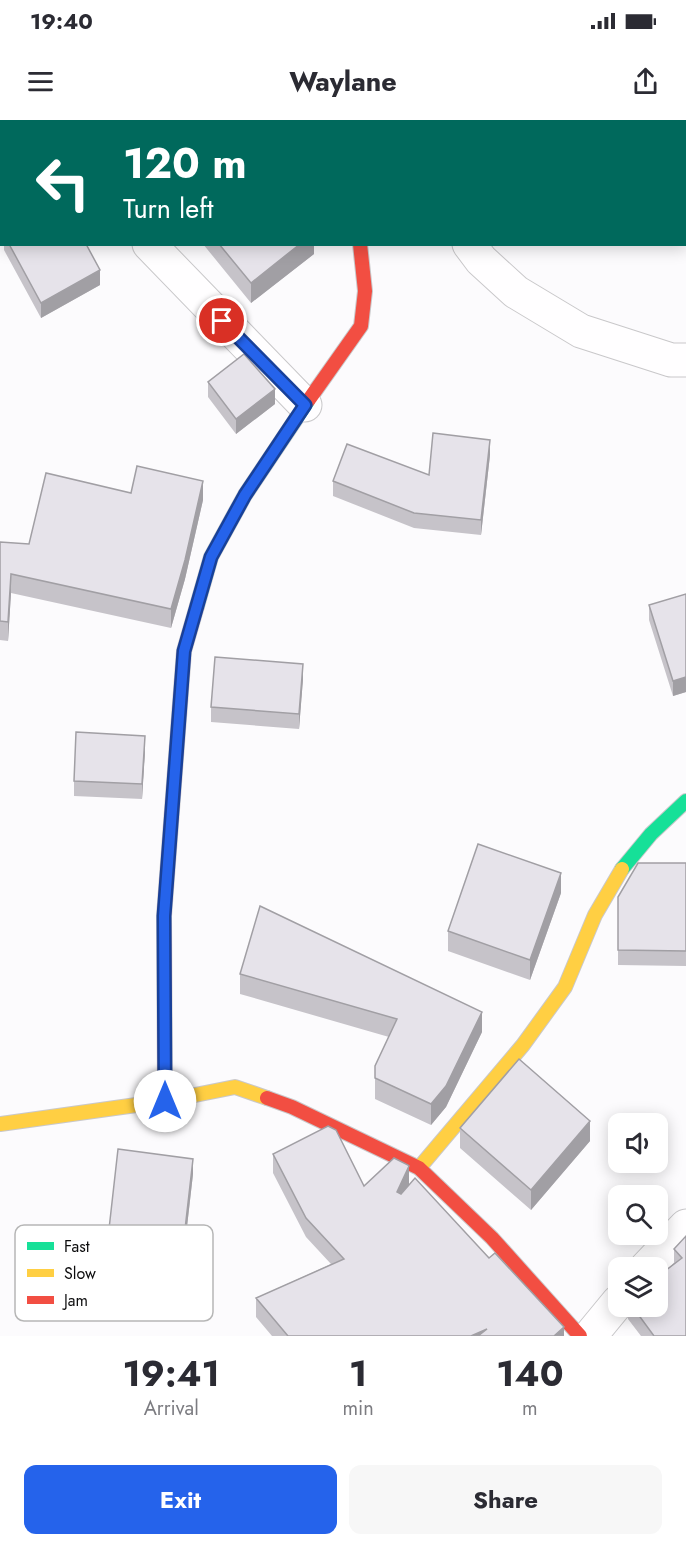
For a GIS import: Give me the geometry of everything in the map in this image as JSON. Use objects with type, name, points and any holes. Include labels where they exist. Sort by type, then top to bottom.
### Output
[{"type":"street","points":[[151,246],[305,405]]},
{"type":"street","points":[[165,1101],[164,916],[184,651],[211,557],[245,495],[361,326],[365,291],[360,246]]},
{"type":"street","points":[[470,246],[481,260],[516,292],[581,331],[671,360],[686,360]]},
{"type":"street","points":[[419,1168],[523,1045],[565,987],[595,915],[620,871],[651,834],[686,801]]},
{"type":"street","points":[[0,1124],[165,1101],[236,1087],[292,1107],[419,1168],[492,1238],[580,1336]]},
{"type":"street","points":[[656,1257],[686,1226]]},
{"type":"street","points":[[590,1336],[608,1314]]},
{"type":"building","points":[[10,246],[87,246],[100,270],[41,303]]},
{"type":"building","points":[[221,246],[297,246],[251,283]]},
{"type":"building","points":[[244,354],[275,389],[236,419],[208,382]]},
{"type":"building","points":[[433,433],[490,440],[481,520],[414,513],[333,481],[347,444],[429,475]]},
{"type":"building","points":[[137,466],[203,481],[171,609],[11,574],[8,622],[0,621],[0,542],[29,544],[46,473],[131,493]]},
{"type":"building","points":[[686,594],[686,677],[673,681],[649,605]]},
{"type":"building","points":[[215,657],[303,664],[299,714],[211,707]]},
{"type":"building","points":[[76,732],[145,736],[142,784],[74,781]]},
{"type":"building","points":[[478,844],[561,873],[530,960],[448,931]]},
{"type":"building","points":[[638,863],[686,863],[686,951],[618,950],[618,897]]},
{"type":"building","points":[[260,906],[482,1012],[446,1086],[431,1104],[375,1078],[375,1066],[397,1019],[240,974]]},
{"type":"building","points":[[519,1059],[590,1121],[531,1190],[460,1128]]},
{"type":"building","points":[[328,1126],[336,1130],[364,1186],[394,1158],[408,1165],[397,1192],[401,1194],[415,1178],[489,1258],[495,1253],[564,1327],[554,1336],[478,1336],[487,1329],[471,1336],[288,1336],[256,1298],[344,1259],[306,1218],[273,1154]]},
{"type":"building","points":[[118,1149],[193,1159],[185,1225],[109,1225]]},
{"type":"building","points":[[686,1236],[686,1336],[654,1336],[640,1317],[668,1317],[668,1269],[682,1258],[674,1249]]},
{"type":"traffic: fast","points":[[197,606],[211,557],[245,495],[308,401]]},
{"type":"traffic: fast","points":[[622,869],[651,834],[686,801]]},
{"type":"traffic: slow","points":[[419,1168],[523,1045],[565,987],[595,915],[622,869]]},
{"type":"traffic: slow","points":[[0,1124],[165,1101],[235,1087],[267,1098]]},
{"type":"traffic: jam","points":[[308,401],[361,326],[365,291],[360,246]]},
{"type":"traffic: jam","points":[[165,1101],[164,916],[184,651],[197,606]]},
{"type":"traffic: jam","points":[[267,1098],[292,1107],[419,1168],[492,1238],[580,1336]]},
{"type":"route","points":[[165,1101],[164,916],[184,651],[211,557],[245,495],[305,405],[222,321]]}]
